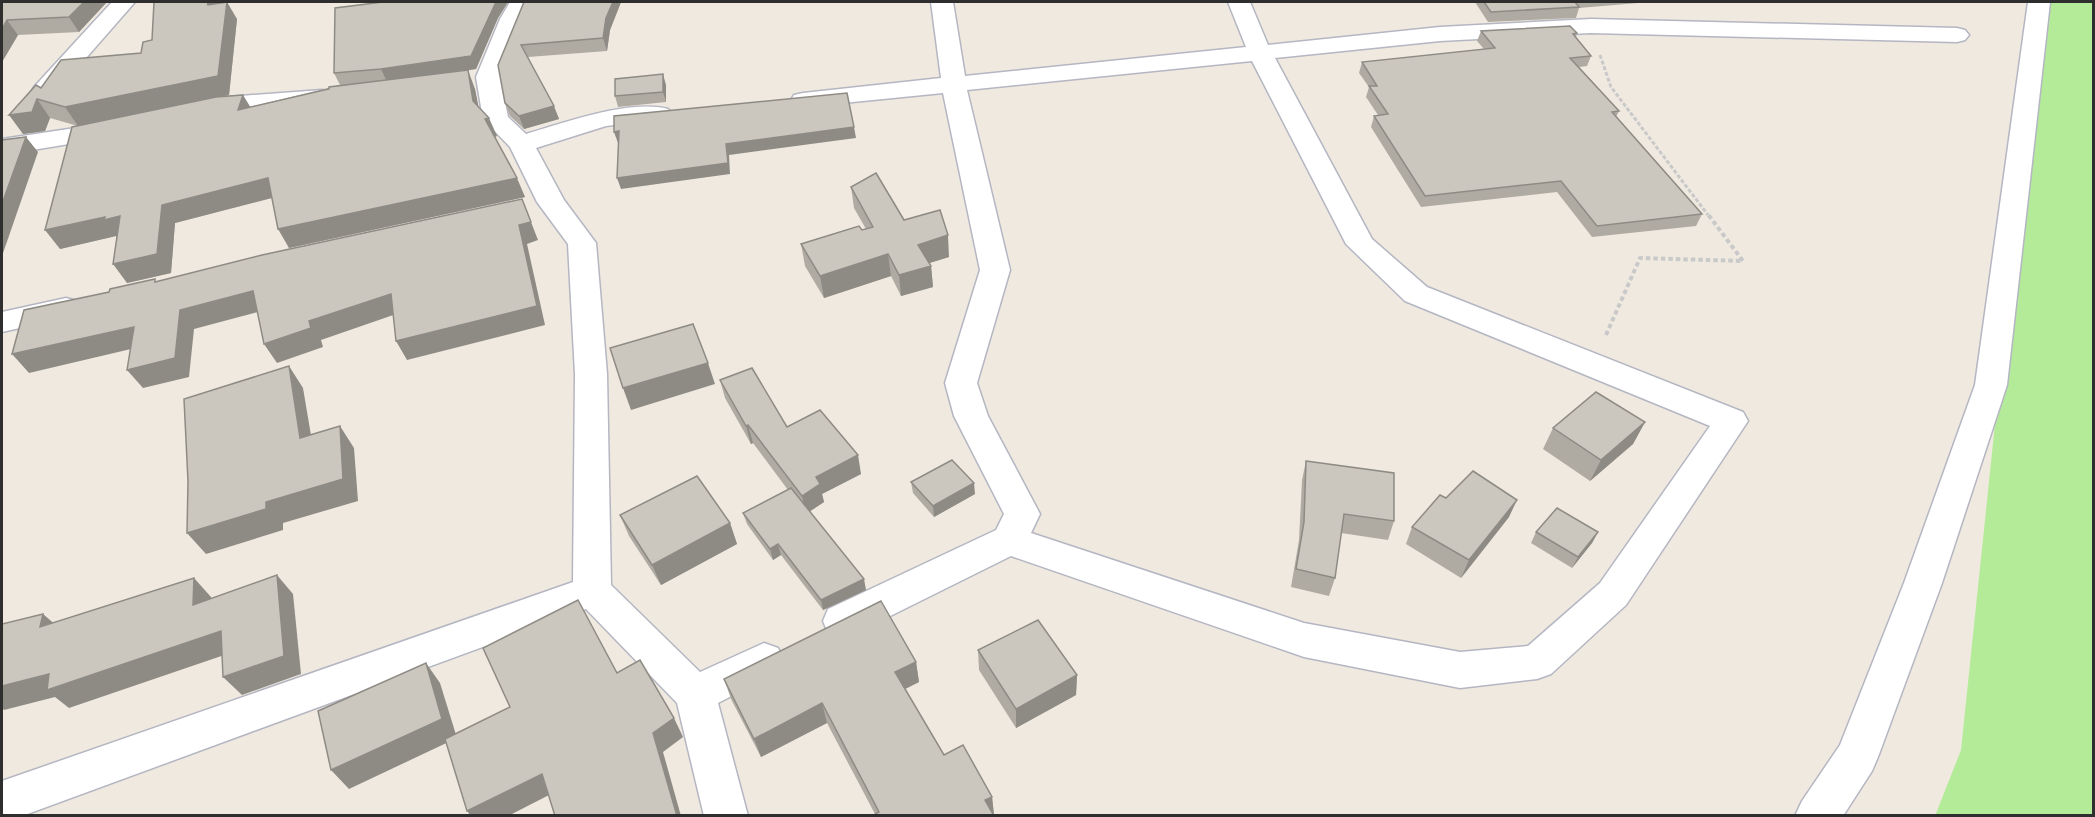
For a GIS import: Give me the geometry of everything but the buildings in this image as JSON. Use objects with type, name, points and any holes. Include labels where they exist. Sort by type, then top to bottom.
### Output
[{"type":"street","points":[[14,124],[124,2]]},
{"type":"street","points":[[521,2],[476,79],[496,118],[521,144],[539,205],[582,243],[591,374],[592,591],[695,694],[726,816]]},
{"type":"street","points":[[820,632],[1009,540],[1022,514],[971,416],[962,383],[995,270],[954,85],[942,2]]},
{"type":"street","points":[[1009,540],[1304,640],[1460,670],[1537,662],[1613,594],[1731,421],[1416,294],[1360,244],[1260,53],[1239,2]]},
{"type":"street","points":[[1817,816],[1857,757],[1923,583],[1990,385],[2022,150],[2039,2]]},
{"type":"street","points":[[779,102],[1440,34],[1722,20],[1957,35]]},
{"type":"street","points":[[183,115],[227,105],[341,95]]},
{"type":"street","points":[[521,144],[604,119],[686,111]]},
{"type":"street","points":[[2,147],[107,132],[140,124]]},
{"type":"street","points":[[2,322],[95,301]]},
{"type":"street","points":[[2,802],[592,591]]},
{"type":"street","points":[[695,694],[789,648]]},
{"type":"path","points":[[1591,26],[1611,87],[1743,261],[1640,258],[1592,365]]},
{"type":"green space","points":[[2039,2],[2093,2],[2093,815],[1935,816],[1961,750]]}]
